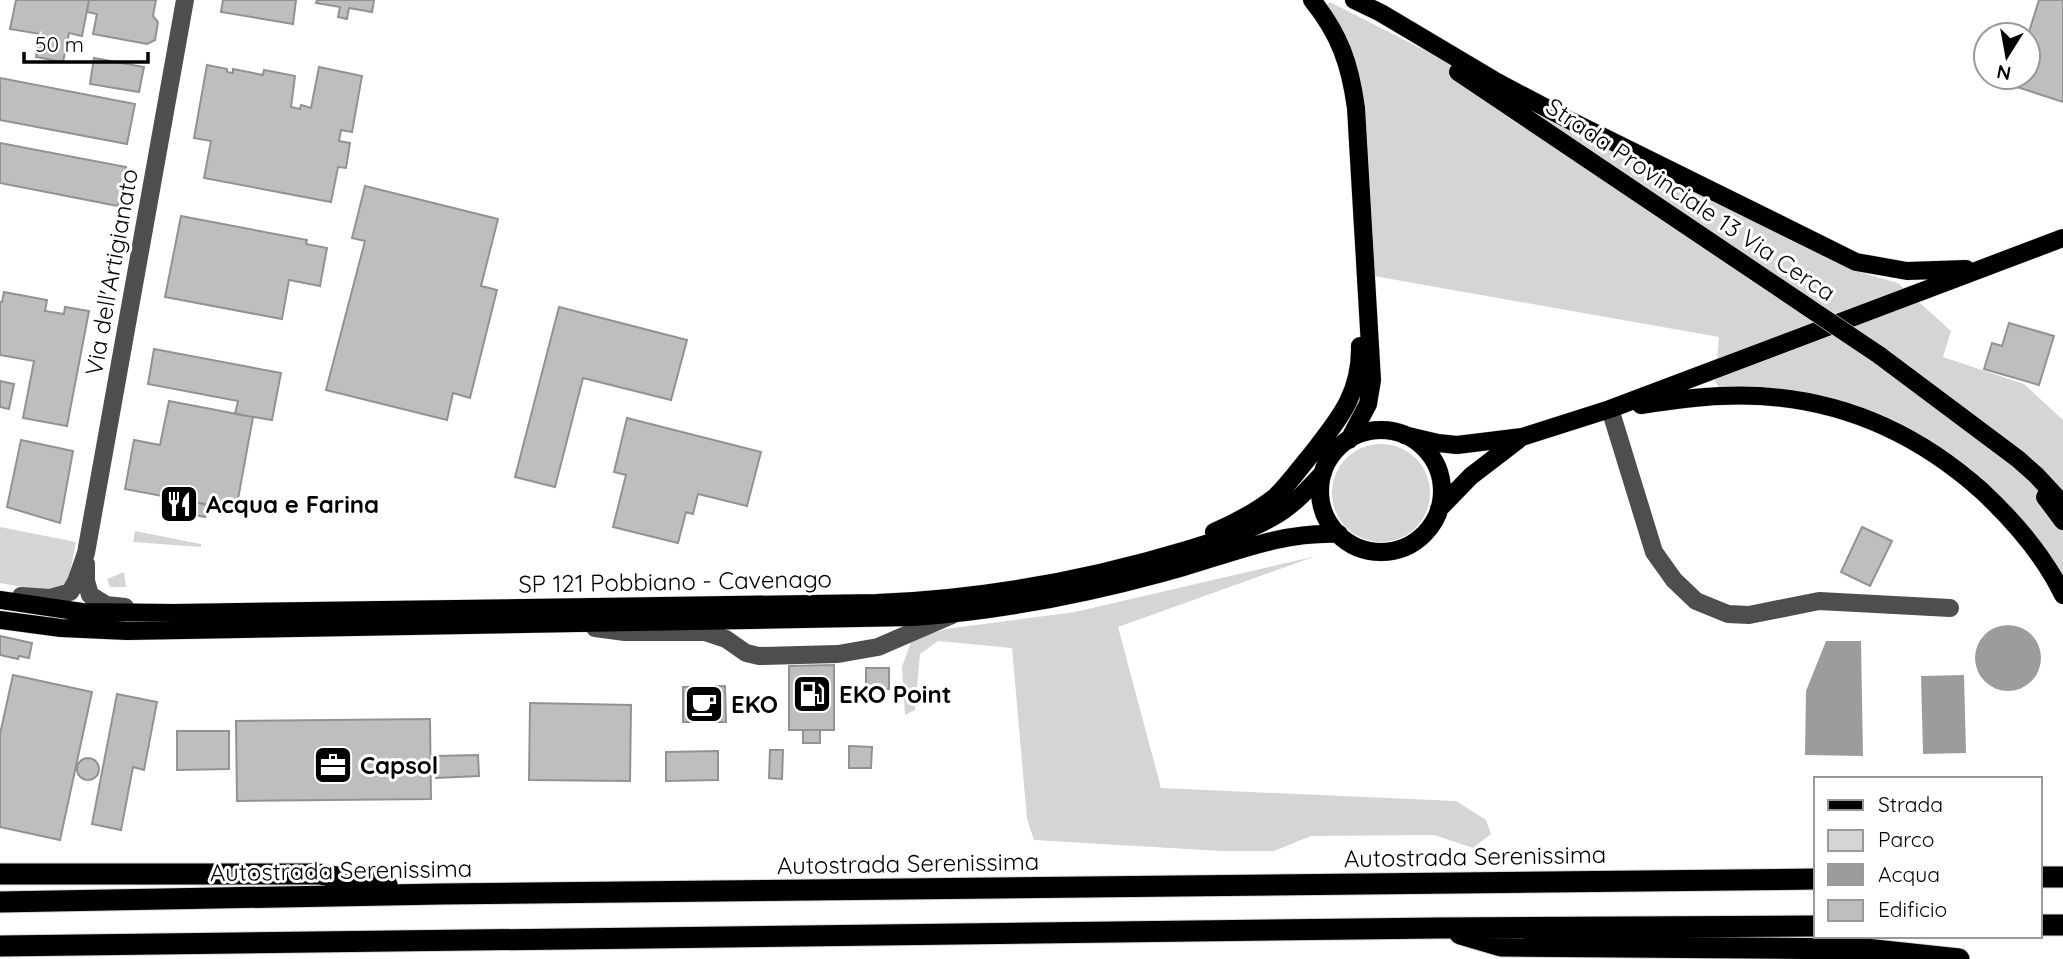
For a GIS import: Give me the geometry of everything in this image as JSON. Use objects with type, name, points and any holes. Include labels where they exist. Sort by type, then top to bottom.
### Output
[{"type":"highway","points":[[0,874],[319,874],[441,894]]},
{"type":"highway","points":[[2042,877],[2063,877]]},
{"type":"highway","name":"Autostrada Serenissima","points":[[0,902],[441,894],[1814,879]]},
{"type":"highway","points":[[2042,925],[2063,925]]},
{"type":"highway","points":[[0,946],[1438,928],[1814,926]]},
{"type":"highway","points":[[1438,928],[1501,946],[1865,949],[1959,959]]},
{"type":"highway","points":[[47,959],[145,944]]},
{"type":"main road","points":[[1312,0],[1338,38],[1353,86],[1372,387],[1364,414],[1349,440]]},
{"type":"main road","name":"Strada Provinciale 13 Via Cerca","points":[[1347,0],[1879,355],[2002,447],[2036,475],[2063,504]]},
{"type":"main road","points":[[1354,0],[1569,120],[1856,262],[1898,271],[1977,269]]},
{"type":"main road","name":"SP 121 Pobbiano - Cavenago","points":[[0,600],[82,612],[174,613],[896,602],[1001,592],[1172,554],[1253,528],[1284,510],[1323,473],[1334,453],[1349,440],[1374,431],[1390,431],[1457,445],[1522,438],[1610,409],[1977,269],[2061,240]]},
{"type":"main road","points":[[1112,569],[1138,557],[1222,528],[1259,508],[1282,490],[1334,426],[1353,394],[1360,367],[1360,327],[1366,276]]},
{"type":"main road","points":[[1610,409],[1704,397],[1752,395],[1829,406],[1873,419],[1934,453],[1994,503],[2040,556],[2063,595]]},
{"type":"main road","points":[[1404,435],[1422,446],[1436,464],[1441,482],[1439,509]]},
{"type":"main road","name":"SP 121 Pobbiano - Cavenago","points":[[0,620],[61,628],[120,631],[902,618],[956,613],[1036,602],[1118,584],[1289,536],[1339,534],[1365,549],[1399,549],[1425,533],[1439,509],[1471,476],[1522,438]]},
{"type":"main road","name":"Strada Provinciale 13 Via Cerca","points":[[2002,447],[2063,521]]},
{"type":"main road","points":[[1323,473],[1323,507],[1339,534]]},
{"type":"street","name":"Via dell'Artigianato","points":[[0,594],[44,598],[64,595],[73,587],[86,553],[185,0]]},
{"type":"street","points":[[1610,409],[1654,552],[1674,580],[1696,601],[1728,614],[1749,615],[1819,601],[1950,608]]},
{"type":"street","name":"Via dell'Artigianato","points":[[86,553],[88,589],[94,600],[113,606],[174,613]]},
{"type":"street","points":[[571,624],[625,632],[700,632],[726,639],[751,655],[814,655],[878,647],[956,613]]},
{"type":"green space","points":[[1330,2],[1857,271],[1898,283],[1951,331],[1943,357],[2024,384],[2063,420],[2063,578],[1968,469],[1905,426],[1870,410],[1821,396],[1720,388],[1715,382],[1719,337],[1374,276],[1360,85],[1326,6]]},
{"type":"green space","points":[[1381,444],[1400,448],[1416,458],[1426,474],[1430,493],[1426,512],[1416,528],[1400,538],[1381,542],[1362,538],[1346,528],[1336,512],[1332,493],[1336,474],[1346,458],[1362,448]]},
{"type":"green space","points":[[0,527],[76,542],[68,582],[47,591],[0,583]]},
{"type":"green space","points":[[135,531],[201,544],[201,547],[133,542]]},
{"type":"green space","points":[[1316,556],[1118,627],[1161,788],[1456,801],[1486,820],[1491,834],[1473,848],[1434,835],[1311,836],[1274,851],[1221,851],[1034,840],[1027,819],[1012,648],[938,641],[920,654],[915,710],[905,715],[902,667],[912,639],[946,629],[1075,612]]},
{"type":"green space","points":[[124,572],[126,587],[110,587],[107,579]]},
{"type":"water","points":[[2001,625],[2015,625],[2027,630],[2036,639],[2041,658],[2039,671],[2032,682],[2015,691],[2001,691],[1989,686],[1980,677],[1975,665],[1975,651],[1980,639],[1989,630]]},
{"type":"water","points":[[1826,641],[1861,641],[1863,756],[1805,755],[1806,691]]},
{"type":"water","points":[[1964,675],[1966,753],[1923,754],[1921,676]]},
{"type":"building","points":[[16,0],[89,0],[82,36],[69,33],[63,62],[36,57],[40,34],[10,29]]},
{"type":"building","points":[[89,0],[156,0],[153,16],[158,22],[155,40],[147,44],[93,34],[97,14],[87,12]]},
{"type":"building","points":[[223,0],[296,0],[293,24],[221,12]]},
{"type":"building","points":[[317,0],[374,0],[372,12],[349,8],[347,19],[338,17],[340,7],[316,3]]},
{"type":"building","points":[[2039,0],[2063,0],[2063,102],[2029,91],[2042,91],[2042,21],[2032,21]]},
{"type":"building","points":[[94,58],[144,67],[139,92],[90,84]]},
{"type":"building","points":[[207,65],[233,73],[233,69],[263,75],[264,70],[295,76],[291,107],[300,109],[301,105],[311,108],[319,67],[362,76],[352,132],[341,130],[339,141],[350,143],[346,168],[338,167],[331,202],[204,178],[211,141],[194,138]]},
{"type":"building","points":[[0,78],[135,104],[127,144],[0,120]]},
{"type":"building","points":[[0,143],[126,167],[118,206],[0,183]]},
{"type":"building","points":[[365,186],[498,219],[481,286],[497,290],[470,398],[453,393],[447,420],[326,390],[365,241],[352,238]]},
{"type":"building","points":[[181,216],[307,240],[306,244],[327,248],[320,286],[289,280],[282,319],[165,297]]},
{"type":"building","points":[[4,292],[47,300],[45,311],[64,314],[65,307],[89,311],[67,426],[23,418],[34,361],[0,355],[0,302]]},
{"type":"building","points":[[559,307],[687,340],[671,400],[583,378],[555,487],[515,477]]},
{"type":"building","points":[[2009,323],[2054,336],[2039,385],[1984,369],[1992,343],[2002,346]]},
{"type":"building","points":[[154,349],[281,373],[272,420],[235,414],[238,401],[148,384]]},
{"type":"building","points":[[0,381],[14,384],[9,409],[0,407]]},
{"type":"building","points":[[169,401],[253,417],[236,510],[125,489],[134,440],[160,445]]},
{"type":"building","points":[[627,418],[761,452],[747,506],[698,494],[693,514],[686,512],[678,543],[613,527],[626,475],[614,472]]},
{"type":"building","points":[[21,440],[73,451],[60,523],[7,507]]},
{"type":"building","points":[[164,496],[208,505],[205,517],[161,508]]},
{"type":"building","points":[[1862,527],[1892,541],[1870,586],[1841,572]]},
{"type":"building","points":[[0,636],[32,643],[29,658],[19,656],[18,659],[0,655]]},
{"type":"building","points":[[834,665],[834,730],[789,730],[789,666]]},
{"type":"building","points":[[866,668],[889,668],[889,689],[866,689]]},
{"type":"building","points":[[13,675],[92,692],[60,840],[0,827],[0,734]]},
{"type":"building","points":[[725,686],[726,722],[683,722],[683,687]]},
{"type":"building","points":[[117,694],[157,702],[144,770],[133,767],[121,830],[92,824]]},
{"type":"building","points":[[530,703],[631,705],[630,781],[529,780]]},
{"type":"building","points":[[430,719],[431,799],[237,801],[236,721]]},
{"type":"building","points":[[803,730],[820,730],[820,743],[803,743]]},
{"type":"building","points":[[177,731],[229,731],[229,769],[177,770]]},
{"type":"building","points":[[849,746],[872,747],[871,768],[849,768]]},
{"type":"building","points":[[770,750],[783,750],[782,779],[769,778]]},
{"type":"building","points":[[718,751],[718,780],[666,781],[666,752]]},
{"type":"building","points":[[478,755],[479,776],[436,778],[436,756]]},
{"type":"building","points":[[88,758],[96,761],[99,769],[96,777],[88,780],[80,777],[77,769],[80,761]]},
{"type":"place","name":"Acqua e Farina","points":[[179,504]]},
{"type":"place","name":"EKO Point","points":[[812,694]]},
{"type":"place","name":"EKO","points":[[704,704]]},
{"type":"place","name":"Capsol","points":[[333,765]]}]
